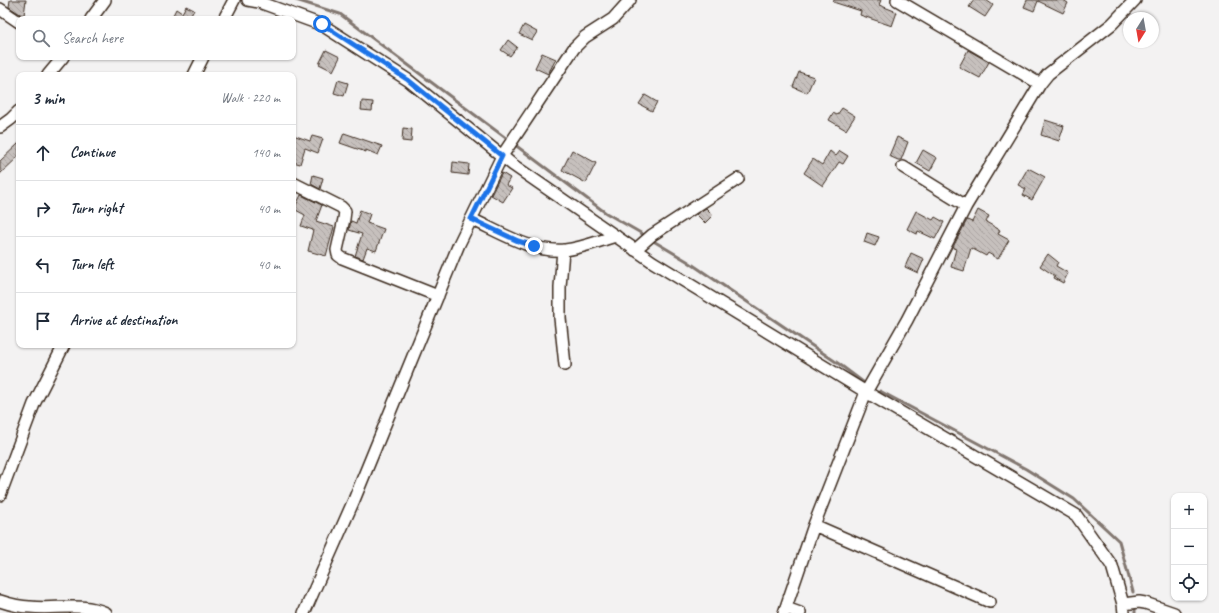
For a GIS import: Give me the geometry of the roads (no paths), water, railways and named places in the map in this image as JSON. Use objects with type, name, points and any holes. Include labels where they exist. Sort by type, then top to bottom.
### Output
[{"type":"street","points":[[93,16],[105,0]]},
{"type":"street","points":[[226,16],[234,0]]},
{"type":"street","points":[[248,0],[259,2],[322,24],[408,80],[507,149],[616,236],[637,248],[659,266],[866,392],[1076,515],[1112,566],[1124,608],[1145,603],[1174,613]]},
{"type":"street","points":[[304,613],[354,500],[459,244],[507,149],[574,48],[585,37],[613,19],[630,0]]},
{"type":"street","points":[[897,0],[1040,84]]},
{"type":"street","points":[[800,613],[785,610],[814,525],[866,392],[907,320],[966,206],[1040,84],[1048,74],[1112,24],[1135,0]]},
{"type":"street","points":[[0,9],[16,20]]},
{"type":"street","points":[[50,72],[60,60]]},
{"type":"street","points":[[196,72],[202,60]]},
{"type":"street","points":[[1,126],[16,113]]},
{"type":"street","points":[[903,167],[966,206]]},
{"type":"street","points":[[637,248],[652,235],[738,179]]},
{"type":"street","points":[[296,184],[341,206],[345,211],[337,250],[338,255],[342,258],[438,296]]},
{"type":"street","points":[[471,219],[518,241],[547,249],[563,250],[616,236]]},
{"type":"street","points":[[563,250],[560,287],[560,318],[565,365]]},
{"type":"street","points":[[0,495],[34,404],[62,348]]},
{"type":"street","points":[[814,525],[990,602]]},
{"type":"street","points":[[0,600],[6,603],[30,608],[84,607],[106,613]]},
{"type":"waterway","points":[[296,0],[340,14],[606,213],[646,236]]},
{"type":"waterway","points":[[650,239],[687,261],[839,364],[863,382]]},
{"type":"waterway","points":[[880,391],[1026,469],[1074,499],[1119,541],[1133,592]]}]
